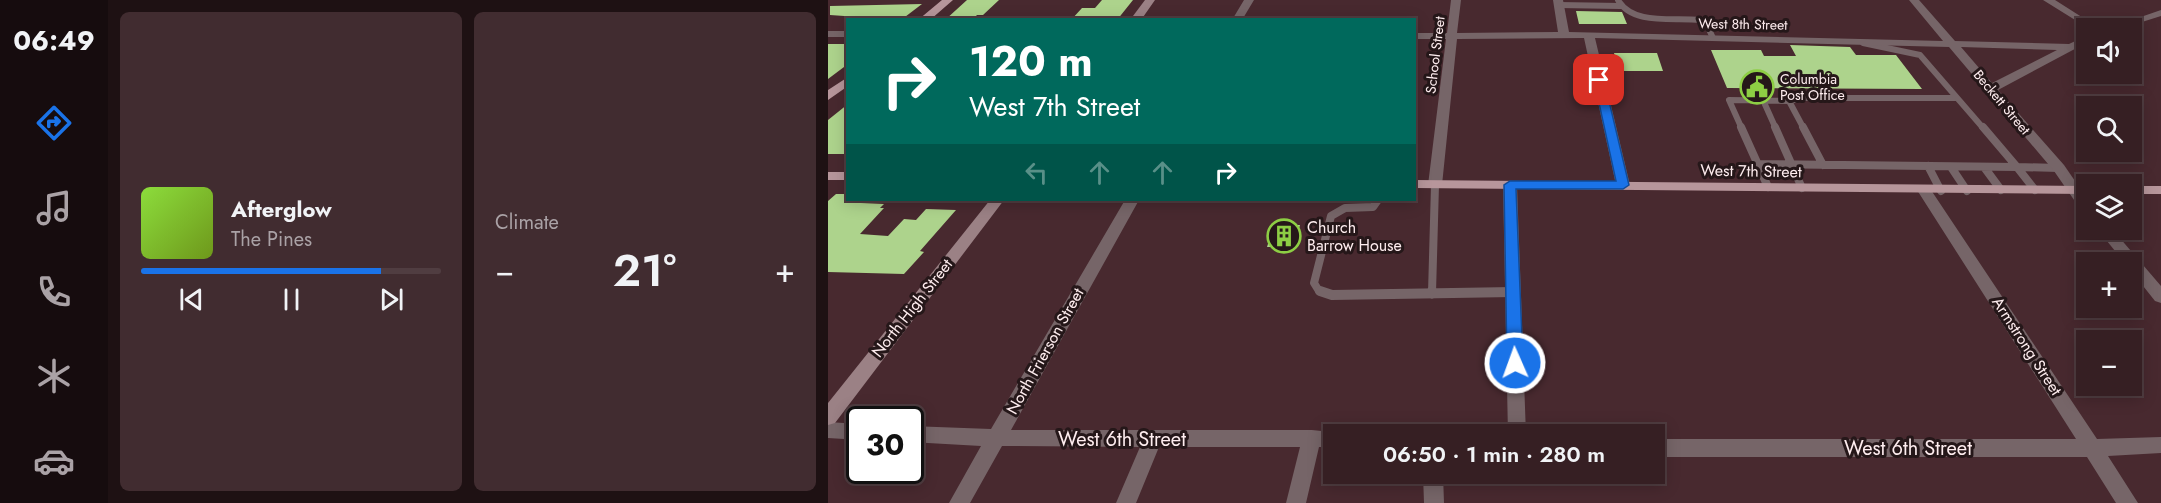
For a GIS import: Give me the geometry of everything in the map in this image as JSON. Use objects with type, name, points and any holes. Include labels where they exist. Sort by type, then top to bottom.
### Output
[{"type":"main road","points":[[923,18],[942,0]]},
{"type":"main road","points":[[924,18],[948,0]]},
{"type":"main road","points":[[828,96],[846,82]]},
{"type":"main road","points":[[828,176],[846,176]]},
{"type":"main road","name":"West 7th Street","points":[[1416,184],[2076,190]]},
{"type":"main road","points":[[2142,190],[2161,190]]},
{"type":"street","points":[[1136,18],[1150,0]]},
{"type":"street","points":[[1238,18],[1249,0]]},
{"type":"street","name":"School Street","points":[[1435,184],[1456,0]]},
{"type":"street","name":"Beckett Street","points":[[1914,0],[2076,187]]},
{"type":"street","points":[[2048,0],[2078,18]]},
{"type":"street","points":[[1558,3],[1564,35]]},
{"type":"street","points":[[2142,19],[2161,13]]},
{"type":"street","points":[[828,34],[846,34]]},
{"type":"street","points":[[1589,35],[1623,185]]},
{"type":"street","name":"West 8th Street","points":[[1416,36],[1589,35],[2070,47]]},
{"type":"street","name":"West 8th Street","points":[[1990,89],[2076,44]]},
{"type":"street","points":[[1510,185],[1517,424]]},
{"type":"street","name":"Armstrong Street","points":[[1932,190],[2128,503]]},
{"type":"street","name":"North High Street","points":[[828,417],[996,201]]},
{"type":"street","name":"North Frierson Street","points":[[959,503],[1084,279],[1131,201]]},
{"type":"street","points":[[2113,240],[2161,297]]},
{"type":"street","points":[[828,430],[846,431]]},
{"type":"street","name":"West 6th Street","points":[[924,435],[1152,440],[1323,438]]},
{"type":"street","points":[[1296,503],[1312,438]]},
{"type":"street","points":[[1126,503],[1152,440]]},
{"type":"street","name":"West 6th Street","points":[[1665,448],[2093,448],[2161,445]]},
{"type":"street","points":[[1433,484],[1434,503]]},
{"type":"lane","points":[[1558,3],[1619,3],[1642,17],[1700,20],[1706,23],[1713,38]]},
{"type":"lane","points":[[1854,41],[1920,55],[2036,190]]},
{"type":"lane","points":[[1768,188],[1729,100],[1958,98]]},
{"type":"lane","points":[[1763,100],[1803,188]]},
{"type":"lane","points":[[1789,101],[1823,165]]},
{"type":"lane","points":[[1759,164],[2059,168]]},
{"type":"lane","points":[[1928,166],[1932,190]]},
{"type":"lane","points":[[1951,167],[1967,190]]},
{"type":"lane","points":[[1984,167],[2001,190]]},
{"type":"lane","points":[[1432,294],[1435,184]]},
{"type":"lane","points":[[1377,201],[1373,207],[1338,209],[1331,216],[1314,283],[1318,291],[1332,295],[1513,292]]},
{"type":"building","points":[[967,0],[999,0],[983,15],[977,15],[974,18],[947,18]]},
{"type":"building","points":[[1102,0],[1133,0],[1119,18],[1073,18],[1082,8],[1095,8]]},
{"type":"building","points":[[922,4],[904,18],[830,15],[830,6]]},
{"type":"building","points":[[1576,11],[1622,12],[1627,24],[1579,24]]},
{"type":"building","points":[[828,44],[846,44],[846,66],[828,79]]},
{"type":"building","points":[[1790,45],[1850,47],[1856,55],[1896,55],[1922,89],[1727,88],[1711,50],[1761,50],[1764,56],[1796,56]]},
{"type":"building","points":[[1614,53],[1657,53],[1663,71],[1619,71]]},
{"type":"building","points":[[846,106],[846,154],[828,154],[828,120]]},
{"type":"building","points":[[836,194],[846,194],[846,201],[884,204],[880,208],[884,208],[860,234],[888,236],[904,219],[916,220],[926,209],[956,210],[920,251],[924,252],[904,274],[828,272],[828,201]]},
{"type":"building","name":"Church Barrow House","points":[[1274,225],[1300,225],[1294,247],[1267,247]]},
{"type":"place","name":"Columbia Post Office","points":[[1757,87]]},
{"type":"place","name":"Church Barrow House","points":[[1284,236]]},
{"type":"route","points":[[1515,363],[1510,185],[1623,185],[1599,80]]}]
